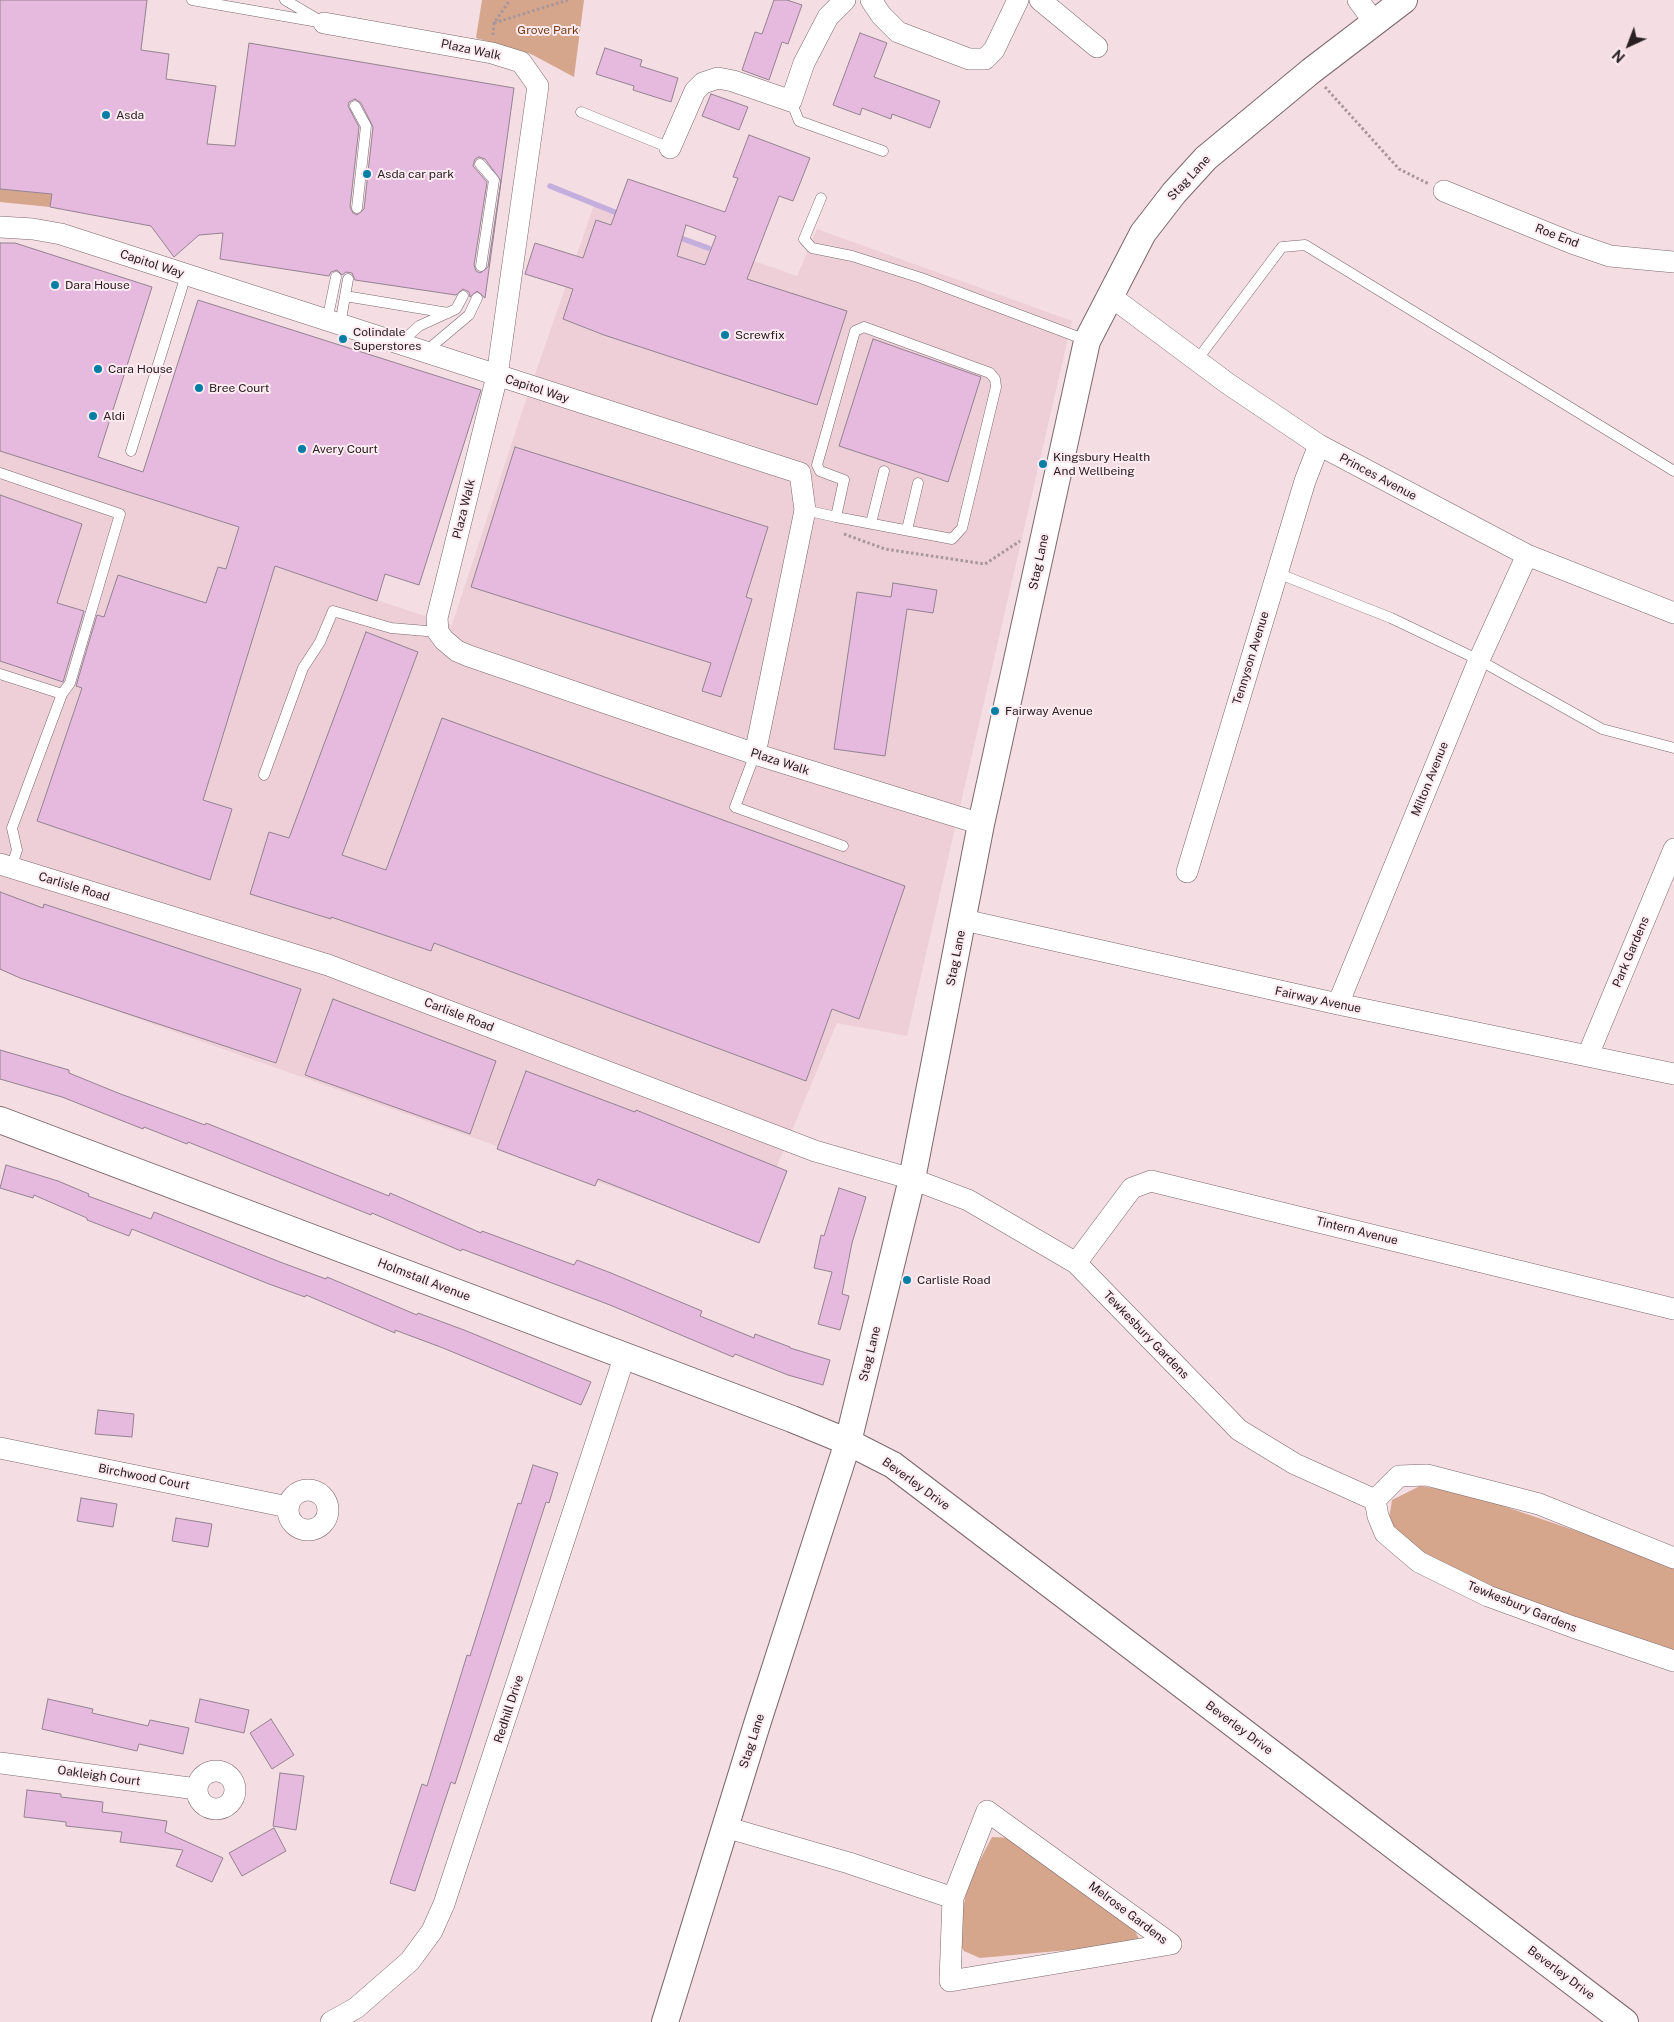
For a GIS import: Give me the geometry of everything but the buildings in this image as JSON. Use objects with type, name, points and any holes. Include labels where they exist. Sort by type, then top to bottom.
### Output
[{"type":"street","points":[[670,148],[695,91],[704,83],[718,78],[733,81],[791,101],[804,63],[828,16],[845,0]]},
{"type":"street","points":[[871,0],[881,15],[898,32],[969,59],[985,59],[994,50],[1018,0]]},
{"type":"street","points":[[1040,0],[1097,47]]},
{"type":"street","points":[[1358,0],[1375,23]]},
{"type":"street","name":"Stag Lane","points":[[665,2022],[848,1442],[912,1179],[964,920],[981,824],[1087,341],[1109,295],[1143,233],[1174,193],[1206,158],[1311,71],[1404,0]]},
{"type":"street","name":"Plaza Walk","points":[[324,23],[492,52],[521,62],[538,86],[497,376],[438,608],[436,618],[438,632],[451,646],[469,656],[755,754],[981,824]]},
{"type":"street","name":"Roe End","points":[[1444,191],[1572,243],[1610,256],[1674,262]]},
{"type":"street","name":"Capitol Way","points":[[0,227],[33,229],[61,234],[800,473],[805,510],[755,754]]},
{"type":"street","name":"Princes Avenue","points":[[1109,295],[1319,446],[1526,555],[1672,606]]},
{"type":"street","name":"Tennyson Avenue","points":[[1188,872],[1277,572],[1305,481],[1319,446]]},
{"type":"street","name":"Milton Avenue","points":[[1338,1004],[1479,660],[1526,555]]},
{"type":"street","name":"Park Gardens","points":[[1588,1055],[1672,859]]},
{"type":"street","name":"Carlisle Road","points":[[6,866],[328,965],[815,1151],[912,1179]]},
{"type":"street","name":"Fairway Avenue","points":[[964,920],[1338,1004],[1674,1074]]},
{"type":"street","name":"Holmstall Avenue","points":[[0,1120],[625,1355],[848,1442]]},
{"type":"street","name":"Tewkesbury Gardens","points":[[912,1179],[968,1200],[1076,1263],[1239,1430],[1295,1464],[1375,1500],[1378,1516],[1385,1533],[1418,1562],[1488,1596],[1572,1627],[1674,1661]]},
{"type":"street","name":"Tintern Avenue","points":[[1076,1263],[1132,1188],[1151,1181],[1674,1309]]},
{"type":"street","name":"Redhill Drive","points":[[332,2022],[356,2008],[410,1961],[432,1931],[444,1904],[625,1355]]},
{"type":"street","name":"Beverley Drive","points":[[848,1442],[893,1465],[1625,2022]]},
{"type":"street","name":"Birchwood Court","points":[[0,1448],[288,1506]]},
{"type":"street","points":[[1375,1500],[1399,1476],[1427,1475],[1539,1504],[1674,1558]]},
{"type":"street","name":"Oakleigh Court","points":[[0,1763],[197,1789]]},
{"type":"street","name":"Melrose Gardens","points":[[987,1811],[1171,1944],[950,1981],[953,1898],[987,1811]]},
{"type":"street","points":[[725,1827],[849,1863],[953,1898]]},
{"type":"lane","points":[[192,0],[324,23]]},
{"type":"lane","name":"Plaza Walk","points":[[285,0],[324,23]]},
{"type":"lane","points":[[791,101],[800,122],[883,151]]},
{"type":"lane","points":[[355,106],[366,126],[356,208]]},
{"type":"lane","points":[[581,112],[670,148]]},
{"type":"lane","points":[[480,164],[494,180],[481,266]]},
{"type":"lane","points":[[821,198],[804,239],[812,248],[852,256],[921,278],[1087,341]]},
{"type":"lane","points":[[1197,360],[1282,247],[1305,245],[1674,471]]},
{"type":"lane","points":[[131,451],[186,275]]},
{"type":"lane","points":[[334,322],[336,277]]},
{"type":"lane","points":[[334,322],[345,296],[348,279]]},
{"type":"lane","points":[[345,296],[448,313]]},
{"type":"lane","points":[[400,344],[419,326],[456,309],[463,296]]},
{"type":"lane","points":[[425,352],[469,315],[477,298]]},
{"type":"lane","points":[[805,510],[952,539],[962,528],[996,387],[990,372],[864,327],[855,331],[817,465],[820,472],[844,480],[836,516]]},
{"type":"lane","points":[[871,523],[884,471]]},
{"type":"lane","points":[[0,473],[120,514],[70,682],[62,694],[12,828],[17,850],[6,866]]},
{"type":"lane","points":[[908,530],[918,483]]},
{"type":"lane","points":[[1277,572],[1391,618],[1479,660],[1602,729],[1674,748]]},
{"type":"lane","points":[[264,775],[303,668],[320,642],[334,611],[391,628],[438,632]]},
{"type":"lane","points":[[0,674],[62,694]]},
{"type":"lane","points":[[755,754],[736,807],[843,846]]},
{"type":"path","points":[[510,0],[494,23],[568,0]]},
{"type":"path","points":[[1311,71],[1399,169],[1444,191]]},
{"type":"shaded area","points":[[594,205],[797,276],[817,229],[1072,321],[907,1036],[837,1023],[748,1235],[0,970],[0,450],[239,527],[232,552],[452,625],[524,406]]},
{"type":"green space","name":"Grove Park","points":[[482,0],[584,0],[574,77],[531,54],[476,38]]},
{"type":"green space","points":[[0,189],[52,194],[50,207],[0,202]]},
{"type":"green space","points":[[1420,1486],[1465,1493],[1606,1541],[1674,1569],[1674,1653],[1488,1588],[1421,1554],[1397,1535],[1389,1519],[1392,1500]]},
{"type":"green space","points":[[992,1837],[1013,1838],[1134,1929],[1139,1939],[1135,1944],[980,1958],[964,1951],[957,1940],[968,1883]]},
{"type":"waterway","points":[[550,186],[622,215]]},
{"type":"waterway","points":[[675,236],[708,248]]},
{"type":"place","name":"Asda","points":[[106,115]]},
{"type":"place","name":"Asda car park","points":[[367,174]]},
{"type":"place","name":"Dara House","points":[[55,285]]},
{"type":"place","name":"Screwfix","points":[[725,335]]},
{"type":"place","name":"Colindale Superstores","points":[[343,339]]},
{"type":"place","name":"Cara House","points":[[98,369]]},
{"type":"place","name":"Bree Court","points":[[199,388]]},
{"type":"place","name":"Aldi","points":[[93,416]]},
{"type":"place","name":"Avery Court","points":[[302,449]]},
{"type":"place","name":"Kingsbury Health And Wellbeing","points":[[1043,464]]},
{"type":"place","name":"Fairway Avenue","points":[[995,711]]},
{"type":"place","name":"Carlisle Road","points":[[907,1280]]}]
